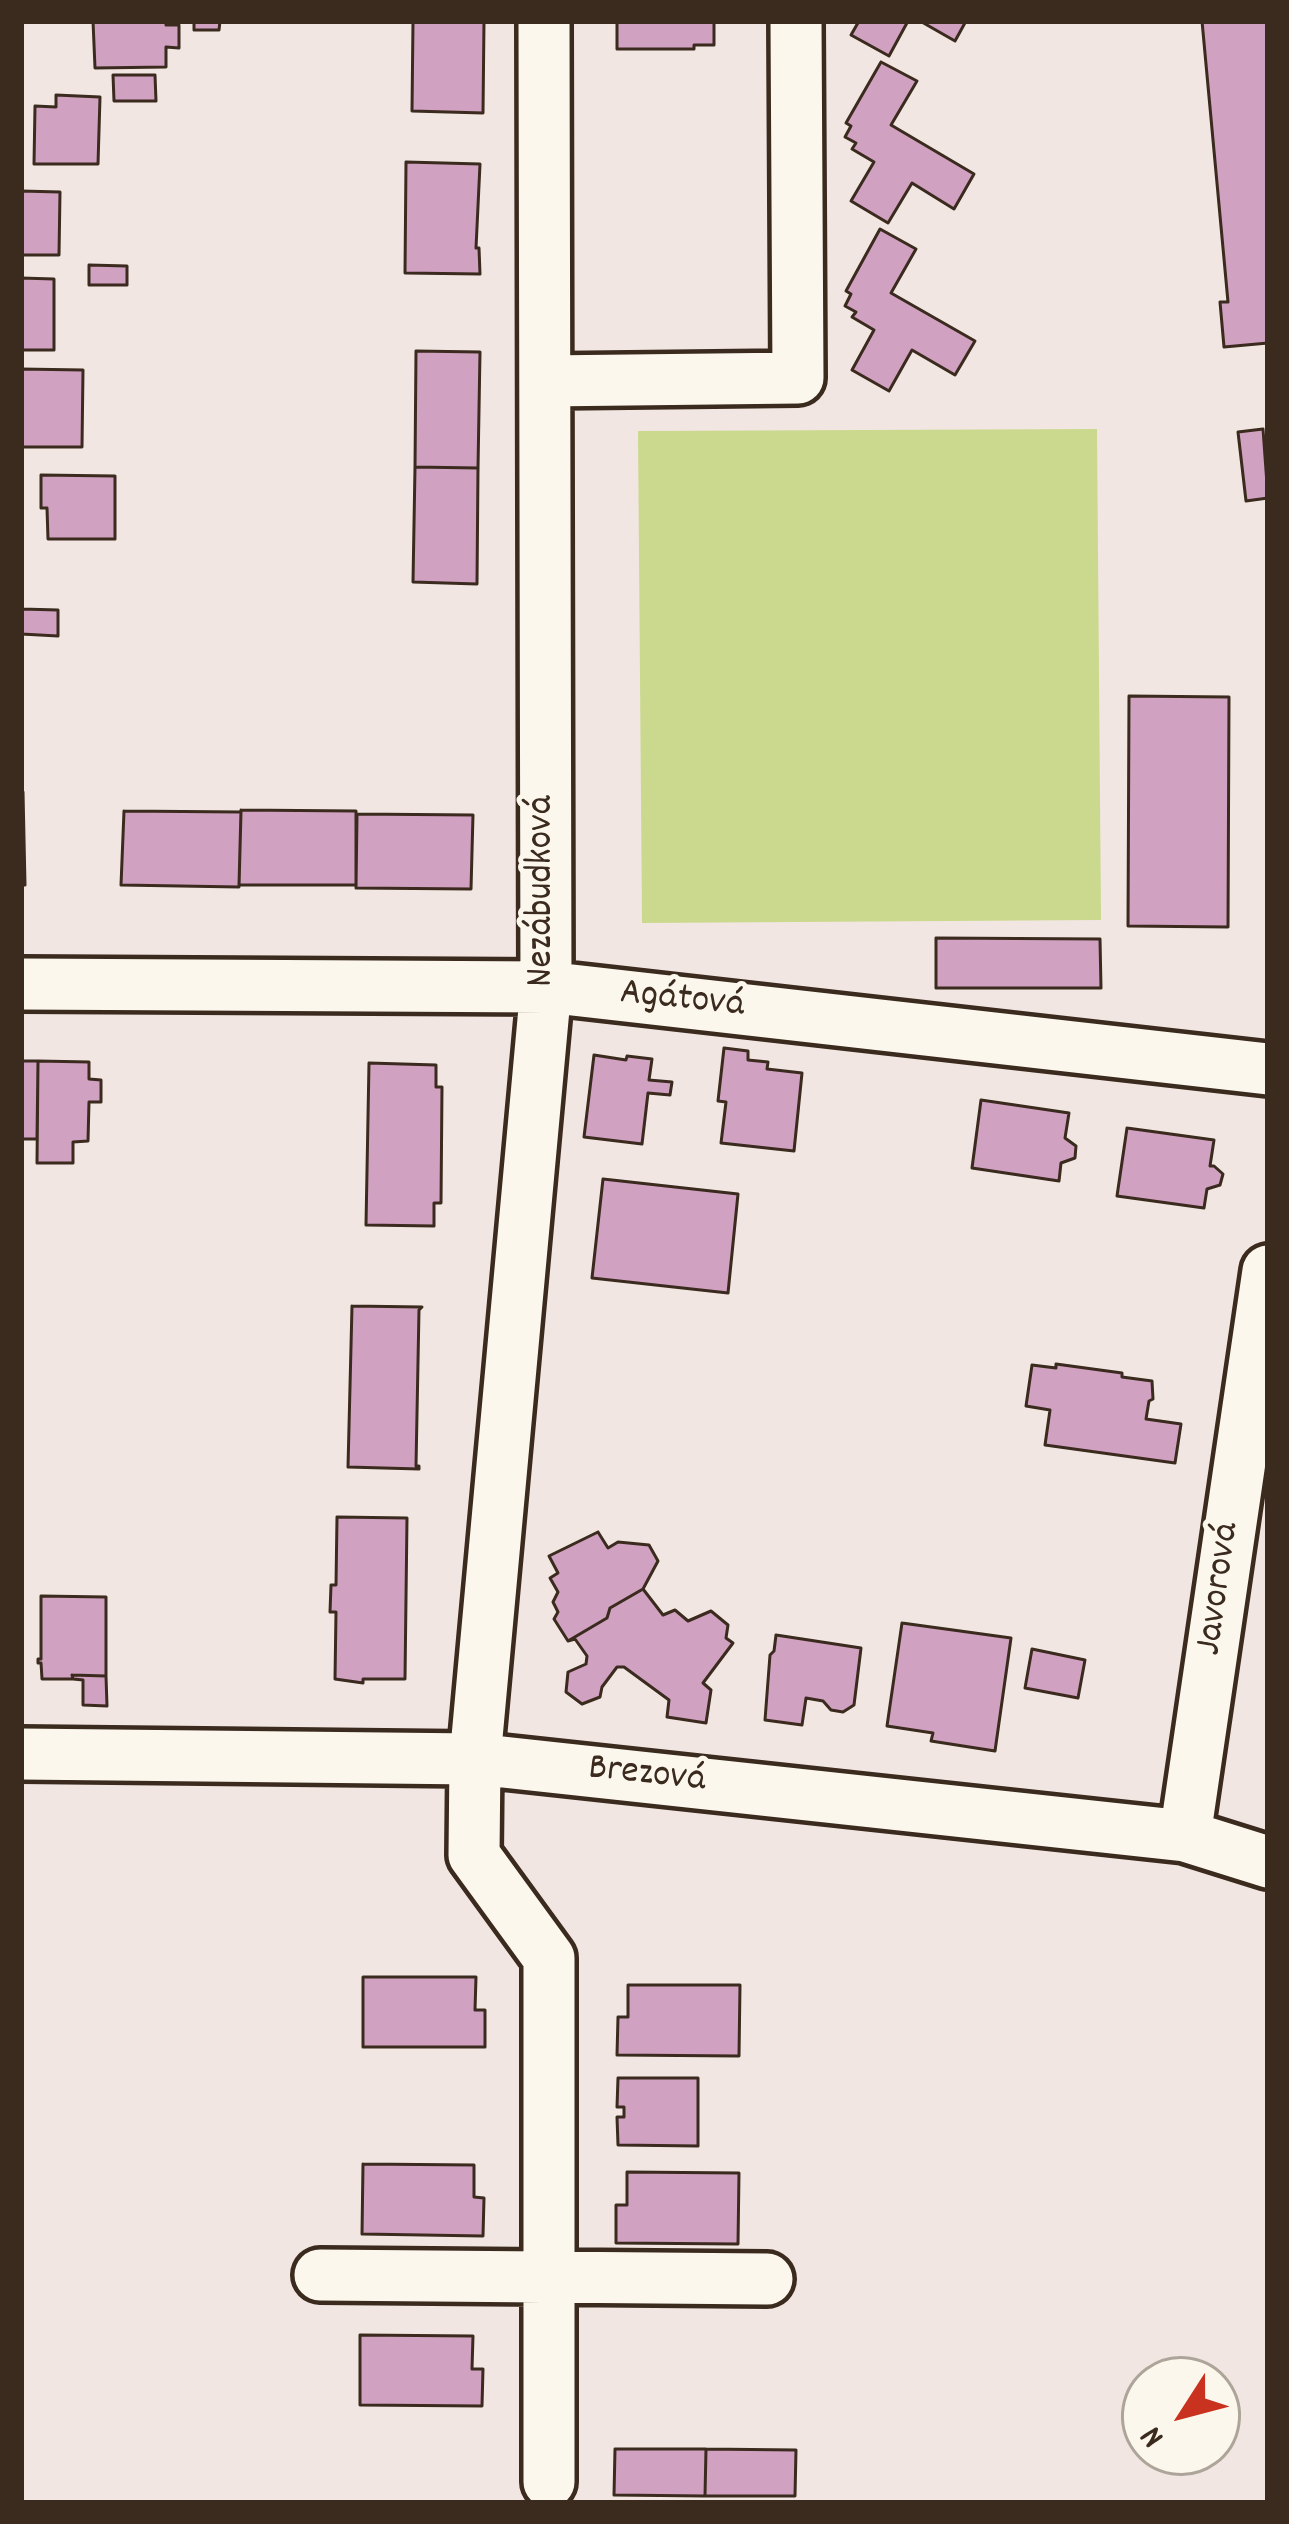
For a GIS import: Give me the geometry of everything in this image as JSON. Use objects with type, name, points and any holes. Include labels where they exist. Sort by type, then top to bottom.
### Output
[{"type":"street","name":"Nezábudková","points":[[544,21],[546,987],[475,1759],[474,1855],[549,1958],[549,2482]]},
{"type":"street","points":[[544,381],[798,378],[796,21]]},
{"type":"street","name":"Agátová","points":[[21,984],[546,987],[1268,1069]]},
{"type":"street","name":"Javorová","points":[[1185,1836],[1268,1271]]},
{"type":"street","name":"Brezová","points":[[21,1754],[475,1759],[1185,1836],[1268,1862]]},
{"type":"street","points":[[320,2276],[766,2279]]},
{"type":"green space","points":[[1097,429],[1101,920],[642,923],[638,431]]},
{"type":"building","points":[[93,21],[179,25],[179,48],[166,47],[166,67],[95,68]]},
{"type":"building","points":[[194,21],[220,21],[219,30],[194,30]]},
{"type":"building","points":[[413,21],[484,21],[483,113],[412,111]]},
{"type":"building","points":[[617,21],[714,21],[714,45],[617,49]]},
{"type":"building","points":[[859,21],[908,21],[889,56],[851,35]]},
{"type":"building","points":[[920,21],[966,21],[955,41]]},
{"type":"building","points":[[1202,21],[1268,21],[1268,343],[1224,347],[1220,302],[1228,302]]},
{"type":"building","points":[[881,62],[917,81],[891,125],[974,174],[954,209],[912,183],[888,223],[851,201],[874,162],[852,149],[856,143],[845,137],[851,126],[846,123]]},
{"type":"building","points":[[113,75],[155,75],[156,101],[114,101]]},
{"type":"building","points":[[56,95],[100,97],[98,164],[34,164],[35,106],[56,107]]},
{"type":"building","points":[[406,162],[480,164],[476,248],[480,274],[405,273]]},
{"type":"building","points":[[21,191],[60,192],[59,255],[21,255]]},
{"type":"building","points":[[880,229],[916,249],[891,293],[975,341],[955,375],[912,350],[889,391],[852,370],[874,330],[852,317],[856,312],[845,306],[851,294],[846,291]]},
{"type":"building","points":[[89,265],[127,266],[127,285],[89,285]]},
{"type":"building","points":[[21,278],[54,279],[54,350],[21,350]]},
{"type":"building","points":[[416,351],[480,352],[478,468],[415,467]]},
{"type":"building","points":[[21,369],[83,370],[82,447],[21,447]]},
{"type":"building","points":[[1263,429],[1268,498],[1246,501],[1238,432]]},
{"type":"building","points":[[415,467],[478,468],[477,584],[413,582]]},
{"type":"building","points":[[41,475],[115,476],[115,539],[48,539]]},
{"type":"building","points":[[22,609],[58,610],[58,636],[21,634]]},
{"type":"building","points":[[1129,696],[1229,697],[1228,927],[1128,926]]},
{"type":"building","points":[[23,792],[25,885],[21,885]]},
{"type":"building","points":[[241,810],[356,811],[356,885],[239,885]]},
{"type":"building","points":[[124,811],[241,812],[239,887],[121,885]]},
{"type":"building","points":[[357,814],[473,815],[471,889],[356,888]]},
{"type":"building","points":[[936,938],[1100,939],[1101,988],[936,988]]},
{"type":"building","points":[[724,1048],[748,1051],[748,1060],[768,1062],[767,1069],[802,1073],[794,1151],[721,1143],[726,1102],[718,1101]]},
{"type":"building","points":[[594,1055],[652,1059],[649,1080],[672,1082],[670,1095],[648,1093],[642,1144],[584,1137]]},
{"type":"building","points":[[21,1061],[38,1061],[37,1139],[21,1139]]},
{"type":"building","points":[[38,1061],[89,1062],[89,1079],[101,1080],[101,1102],[89,1102],[88,1141],[73,1142],[73,1163],[37,1163]]},
{"type":"building","points":[[369,1063],[436,1065],[436,1087],[442,1087],[441,1203],[434,1203],[434,1226],[366,1225]]},
{"type":"building","points":[[981,1100],[1069,1113],[1065,1138],[1076,1146],[1075,1158],[1061,1163],[1059,1181],[972,1168]]},
{"type":"building","points":[[1127,1128],[1214,1140],[1210,1166],[1223,1174],[1220,1185],[1207,1189],[1204,1208],[1117,1196]]},
{"type":"building","points":[[603,1179],[738,1194],[728,1293],[592,1278]]},
{"type":"building","points":[[352,1306],[422,1307],[419,1469],[348,1467]]},
{"type":"building","points":[[1056,1364],[1152,1381],[1153,1399],[1146,1419],[1181,1424],[1175,1463],[1045,1445],[1050,1410],[1026,1406],[1032,1365],[1056,1368]]},
{"type":"building","points":[[337,1517],[407,1518],[405,1679],[363,1679],[363,1683],[335,1679],[336,1612],[330,1612],[331,1585],[336,1585]]},
{"type":"building","points":[[598,1532],[608,1548],[618,1542],[649,1545],[658,1561],[643,1589],[568,1641],[554,1619],[558,1592],[550,1578],[558,1573],[549,1556]]},
{"type":"building","points":[[643,1589],[663,1615],[675,1610],[688,1621],[711,1611],[728,1625],[726,1638],[733,1643],[703,1683],[711,1690],[706,1723],[667,1717],[669,1700],[624,1667],[617,1667],[600,1697],[582,1704],[566,1692],[568,1672],[586,1664],[587,1656],[575,1639],[568,1641]]},
{"type":"building","points":[[41,1596],[106,1597],[106,1676],[42,1679],[38,1663]]},
{"type":"building","points":[[902,1623],[1011,1638],[995,1751],[931,1741],[933,1733],[887,1726]]},
{"type":"building","points":[[776,1635],[861,1648],[854,1705],[843,1712],[806,1698],[802,1725],[765,1720]]},
{"type":"building","points":[[1032,1649],[1085,1660],[1078,1698],[1025,1688]]},
{"type":"building","points":[[72,1675],[106,1676],[107,1706],[83,1705],[83,1680]]},
{"type":"building","points":[[363,1977],[476,1977],[475,2010],[485,2010],[485,2047],[363,2047]]},
{"type":"building","points":[[628,1985],[740,1985],[739,2056],[617,2055],[618,2017],[628,2017]]},
{"type":"building","points":[[618,2078],[698,2078],[698,2146],[618,2145],[617,2117],[624,2117],[624,2107],[617,2107]]},
{"type":"building","points":[[363,2164],[474,2165],[474,2197],[484,2198],[483,2236],[362,2234]]},
{"type":"building","points":[[627,2172],[739,2173],[738,2244],[616,2243],[616,2205],[627,2205]]},
{"type":"building","points":[[360,2335],[473,2336],[472,2369],[483,2369],[482,2406],[360,2405]]},
{"type":"building","points":[[615,2449],[706,2449],[705,2496],[614,2495]]},
{"type":"building","points":[[706,2449],[796,2450],[795,2496],[705,2496]]}]
